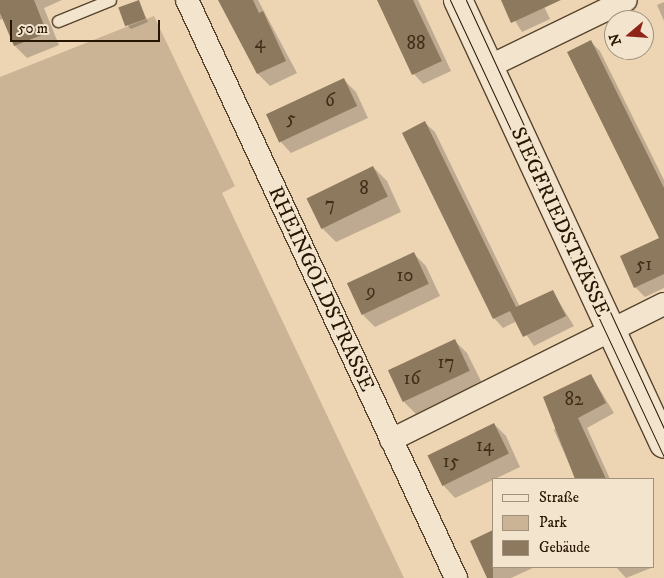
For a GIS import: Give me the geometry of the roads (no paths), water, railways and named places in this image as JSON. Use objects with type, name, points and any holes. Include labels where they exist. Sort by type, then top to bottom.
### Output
[{"type":"street","name":"RHEINGOLDSTRASSE","points":[[188,0],[456,578]]},
{"type":"street","name":"SIEGFRIEDSTRASSE","points":[[458,0],[610,331],[664,443]]},
{"type":"street","points":[[488,67],[626,0]]},
{"type":"street","points":[[391,440],[664,304]]},
{"type":"lane","points":[[58,21],[110,0]]},
{"type":"tram line","points":[[450,0],[664,457]]},
{"type":"tram line","points":[[466,0],[664,428]]}]
